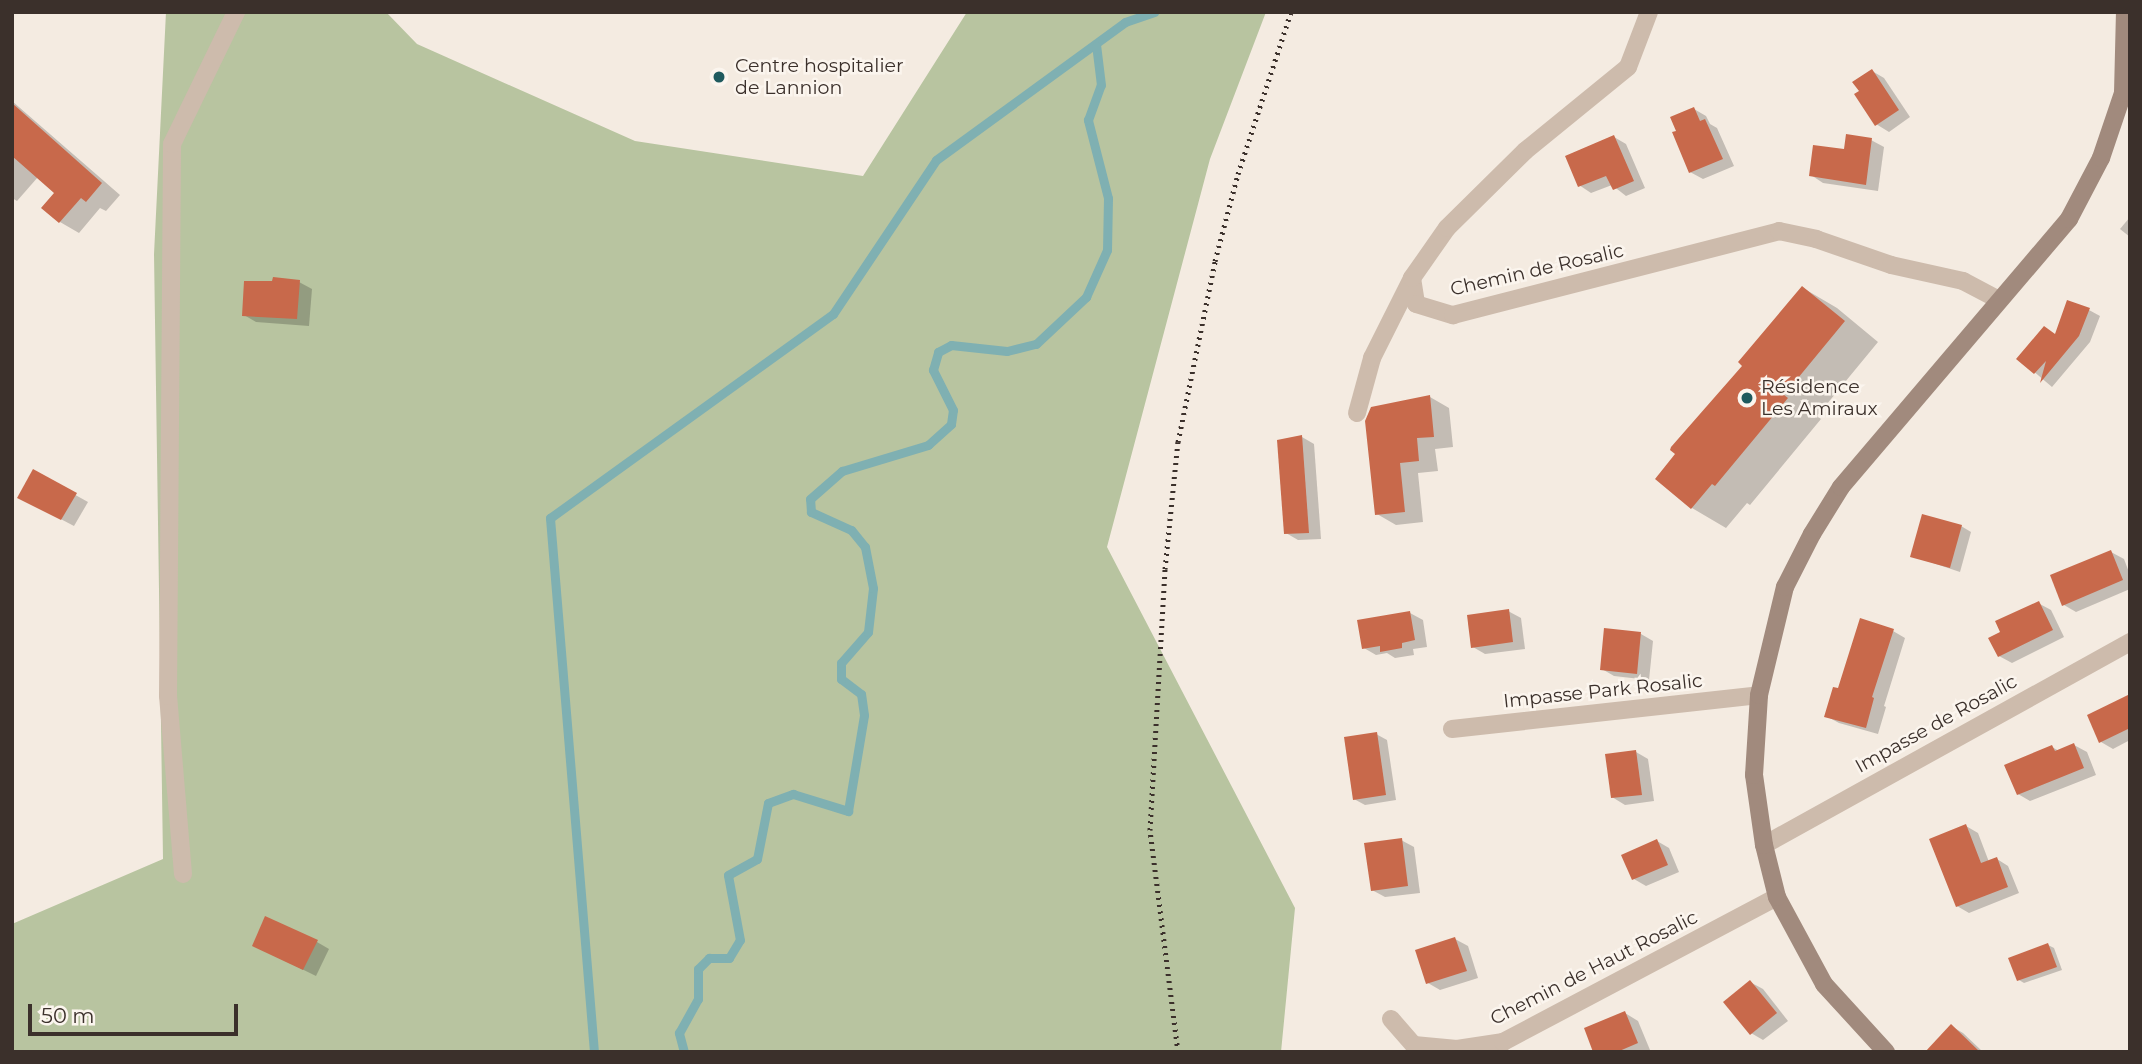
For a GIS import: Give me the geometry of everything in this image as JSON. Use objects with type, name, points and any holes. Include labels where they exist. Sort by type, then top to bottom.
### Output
[{"type":"main road","points":[[1886,1052],[1824,984],[1777,897],[1764,845],[1754,775],[1759,695],[1785,587],[1812,534],[1841,487],[2069,219],[2101,158],[2123,93],[2125,12]]},
{"type":"street","points":[[184,874],[168,696],[172,144],[236,12]]},
{"type":"street","points":[[1357,413],[1372,358],[1412,278],[1447,229],[1525,151],[1628,67],[1649,12]]},
{"type":"street","name":"Chemin de Rosalic","points":[[1412,278],[1416,304],[1453,315],[1779,231],[1816,239],[1891,265],[1963,281],[1999,300]]},
{"type":"street","name":"Impasse de Rosalic","points":[[1764,845],[2130,642]]},
{"type":"street","name":"Impasse Park Rosalic","points":[[1452,729],[1759,695]]},
{"type":"street","name":"Chemin de Haut Rosalic","points":[[1391,1019],[1414,1045],[1457,1049],[1503,1042],[1777,897]]},
{"type":"green space","points":[[166,12],[386,12],[417,44],[635,141],[863,176],[967,12],[1266,12],[1210,159],[1107,547],[1295,908],[1281,1052],[12,1052],[12,924],[163,859],[154,254]]},
{"type":"building","points":[[1872,69],[1899,110],[1875,126],[1854,94],[1859,91],[1852,82]]},
{"type":"building","points":[[12,103],[102,183],[86,202],[81,198],[59,223],[41,208],[54,193],[12,156]]},
{"type":"building","points":[[1694,107],[1700,121],[1705,119],[1723,159],[1689,173],[1672,132],[1676,131],[1670,117]]},
{"type":"building","points":[[1846,134],[1872,138],[1866,185],[1809,176],[1813,145],[1844,149]]},
{"type":"building","points":[[1614,135],[1634,181],[1613,190],[1606,176],[1578,187],[1565,156]]},
{"type":"building","points":[[273,277],[300,280],[297,319],[242,316],[244,281],[272,281]]},
{"type":"building","name":"Résidence Les Amiraux","points":[[1802,286],[1845,321],[1784,395],[1788,398],[1715,486],[1712,484],[1691,509],[1655,479],[1675,454],[1670,450],[1671,447],[1742,366],[1738,362]]},
{"type":"building","points":[[2067,300],[2090,308],[2079,336],[2040,383],[2046,361],[2034,374],[2016,359],[2044,326],[2055,334]]},
{"type":"building","points":[[1430,395],[1434,437],[1417,438],[1419,461],[1400,463],[1405,512],[1375,515],[1365,421],[1371,407]]},
{"type":"building","points":[[1302,435],[1309,533],[1284,534],[1277,440]]},
{"type":"building","points":[[33,469],[77,493],[61,520],[17,498]]},
{"type":"building","points":[[1922,514],[1962,525],[1950,568],[1910,557]]},
{"type":"building","points":[[2111,550],[2123,580],[2062,606],[2050,575]]},
{"type":"building","points":[[2039,601],[2053,630],[1998,657],[1988,638],[2000,632],[1995,621]]},
{"type":"building","points":[[1509,609],[1513,642],[1471,648],[1467,615]]},
{"type":"building","points":[[1410,611],[1415,640],[1402,643],[1402,648],[1380,652],[1380,646],[1362,649],[1357,620]]},
{"type":"building","points":[[1860,618],[1894,629],[1872,697],[1874,698],[1866,728],[1824,717],[1833,687],[1838,688]]},
{"type":"building","points":[[1604,628],[1641,632],[1637,674],[1600,670]]},
{"type":"building","points":[[2130,694],[2130,728],[2099,743],[2087,715]]},
{"type":"building","points":[[1377,732],[1386,795],[1353,800],[1344,737]]},
{"type":"building","points":[[2074,743],[2084,768],[2017,795],[2004,765],[2052,745],[2055,751]]},
{"type":"building","points":[[1636,750],[1642,795],[1611,798],[1605,754]]},
{"type":"building","points":[[1966,824],[1981,863],[1997,857],[2008,887],[1956,907],[1929,839]]},
{"type":"building","points":[[1402,838],[1408,886],[1371,891],[1364,843]]},
{"type":"building","points":[[1657,839],[1668,865],[1632,880],[1621,855]]},
{"type":"building","points":[[265,916],[318,940],[303,970],[252,946]]},
{"type":"building","points":[[1455,937],[1467,971],[1426,984],[1415,950]]},
{"type":"building","points":[[2048,943],[2057,967],[2017,981],[2008,958]]},
{"type":"building","points":[[1750,980],[1777,1013],[1750,1035],[1723,1002]]},
{"type":"building","points":[[1625,1011],[1638,1043],[1617,1052],[1593,1052],[1584,1028]]},
{"type":"building","points":[[1951,1024],[1980,1052],[1925,1052]]},
{"type":"waterway","points":[[594,1052],[550,518],[833,314],[936,160],[1125,22],[1154,12]]},
{"type":"waterway","points":[[684,1052],[679,1033],[698,999],[698,969],[709,958],[729,958],[740,940],[728,875],[757,859],[768,803],[793,794],[848,811],[864,715],[861,694],[841,679],[841,663],[868,632],[873,588],[865,547],[851,530],[811,512],[810,499],[842,471],[928,445],[951,424],[953,410],[933,370],[938,352],[951,345],[1007,351],[1036,344],[1086,297],[1107,250],[1108,198],[1088,120],[1101,85],[1096,46]]},
{"type":"railway","points":[[1178,1052],[1150,830],[1165,569],[1178,442],[1215,261],[1238,174],[1291,12]]},
{"type":"place","name":"Centre hospitalier de Lannion","points":[[719,77]]},
{"type":"place","name":"Résidence Les Amiraux","points":[[1747,398]]}]
